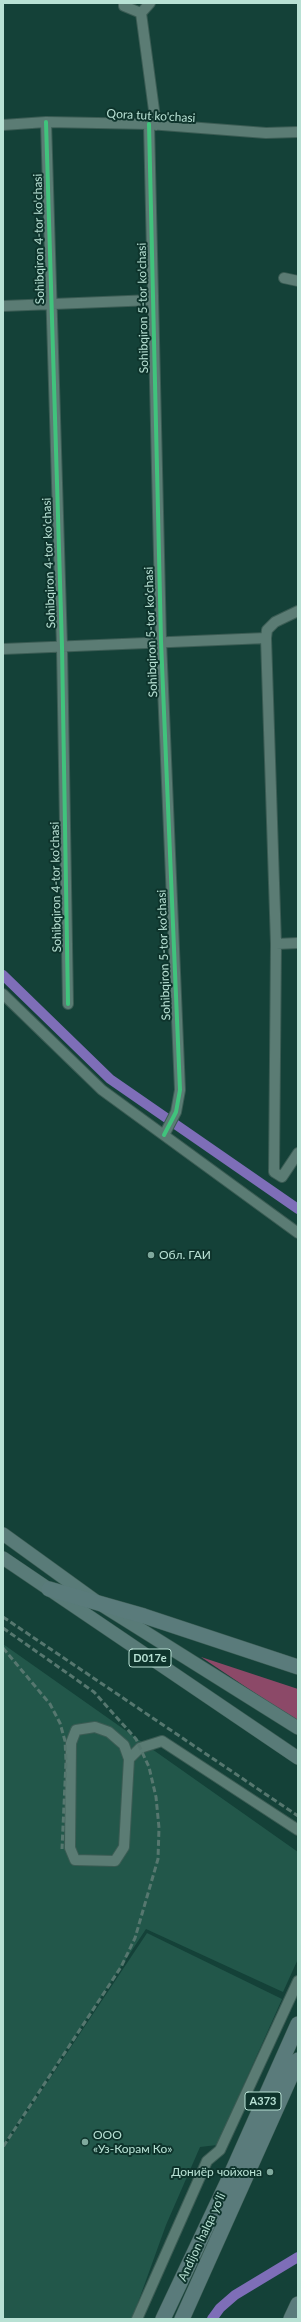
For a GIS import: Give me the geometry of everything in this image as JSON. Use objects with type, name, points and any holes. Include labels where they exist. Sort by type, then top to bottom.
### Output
[{"type":"highway","points":[[50,1589],[97,1602],[298,1667]]},
{"type":"highway","name":"Andijon halqa yo‘li","points":[[182,2319],[298,2024]]},
{"type":"highway","name":"Andijon halqa yo‘li","points":[[163,2319],[236,2182],[298,2060]]},
{"type":"highway","points":[[291,2319],[298,2304]]},
{"type":"main road","name":"D017e","points":[[3,1534],[97,1602],[298,1728]]},
{"type":"main road","name":"D017e","points":[[3,1558],[298,1758]]},
{"type":"street","points":[[124,3],[124,6],[141,13],[150,3]]},
{"type":"street","name":"Sohibqiron 5-tor ko'chasi","points":[[141,13],[153,124],[153,300],[161,641],[180,1090],[176,1112],[165,1133]]},
{"type":"street","name":"Qora tut ko'chasi","points":[[3,125],[46,122],[153,124],[266,133],[298,132]]},
{"type":"street","name":"Sohibqiron 4-tor ko'chasi","points":[[46,122],[62,647],[68,1004]]},
{"type":"street","points":[[284,278],[298,281]]},
{"type":"street","points":[[3,306],[153,300]]},
{"type":"street","points":[[298,611],[275,622],[267,630],[266,638],[276,944],[274,1172],[282,1177],[298,1153]]},
{"type":"street","points":[[3,649],[161,641],[266,638]]},
{"type":"street","points":[[276,944],[298,943]]},
{"type":"street","points":[[3,994],[102,1090],[165,1133],[298,1233]]},
{"type":"street","points":[[129,1760],[124,1745],[109,1732],[95,1727],[76,1730],[71,1743],[70,1848],[75,1860],[115,1861],[124,1847],[129,1760],[140,1748],[162,1741],[298,1830]]},
{"type":"street","points":[[136,2319],[208,2161],[220,2150],[298,1981]]},
{"type":"shaded area","points":[[3,1644],[298,1852],[298,1959],[283,1992],[146,1929],[3,2145]]},
{"type":"shaded area","points":[[201,1657],[298,1689],[298,1722]]},
{"type":"shaded area","points":[[147,1933],[282,1999],[217,2145],[200,2147],[166,2225],[132,2319],[3,2319],[3,2149]]},
{"type":"waterway","points":[[3,975],[110,1079],[298,1209]]},
{"type":"waterway","points":[[212,2319],[220,2308],[235,2295],[298,2257]]},
{"type":"railway","points":[[3,1617],[298,1816]]},
{"type":"railway","points":[[3,1628],[94,1692],[136,1739],[149,1767],[156,1797],[159,1828],[158,1859],[135,1938],[121,1967],[3,2147]]},
{"type":"railway","points":[[3,1648],[50,1704],[60,1723],[65,1741],[66,1761],[62,1849]]},
{"type":"cycle path","points":[[46,122],[62,647],[68,1004]]},
{"type":"cycle path","points":[[149,124],[161,641],[180,1090],[176,1112],[164,1135]]},
{"type":"place","name":"Обл. ГАИ","points":[[151,1255]]},
{"type":"place","name":"ООО «Уз-Корам Ко»","points":[[85,2142]]},
{"type":"place","name":"Дониёр чойхона","points":[[270,2172]]}]
